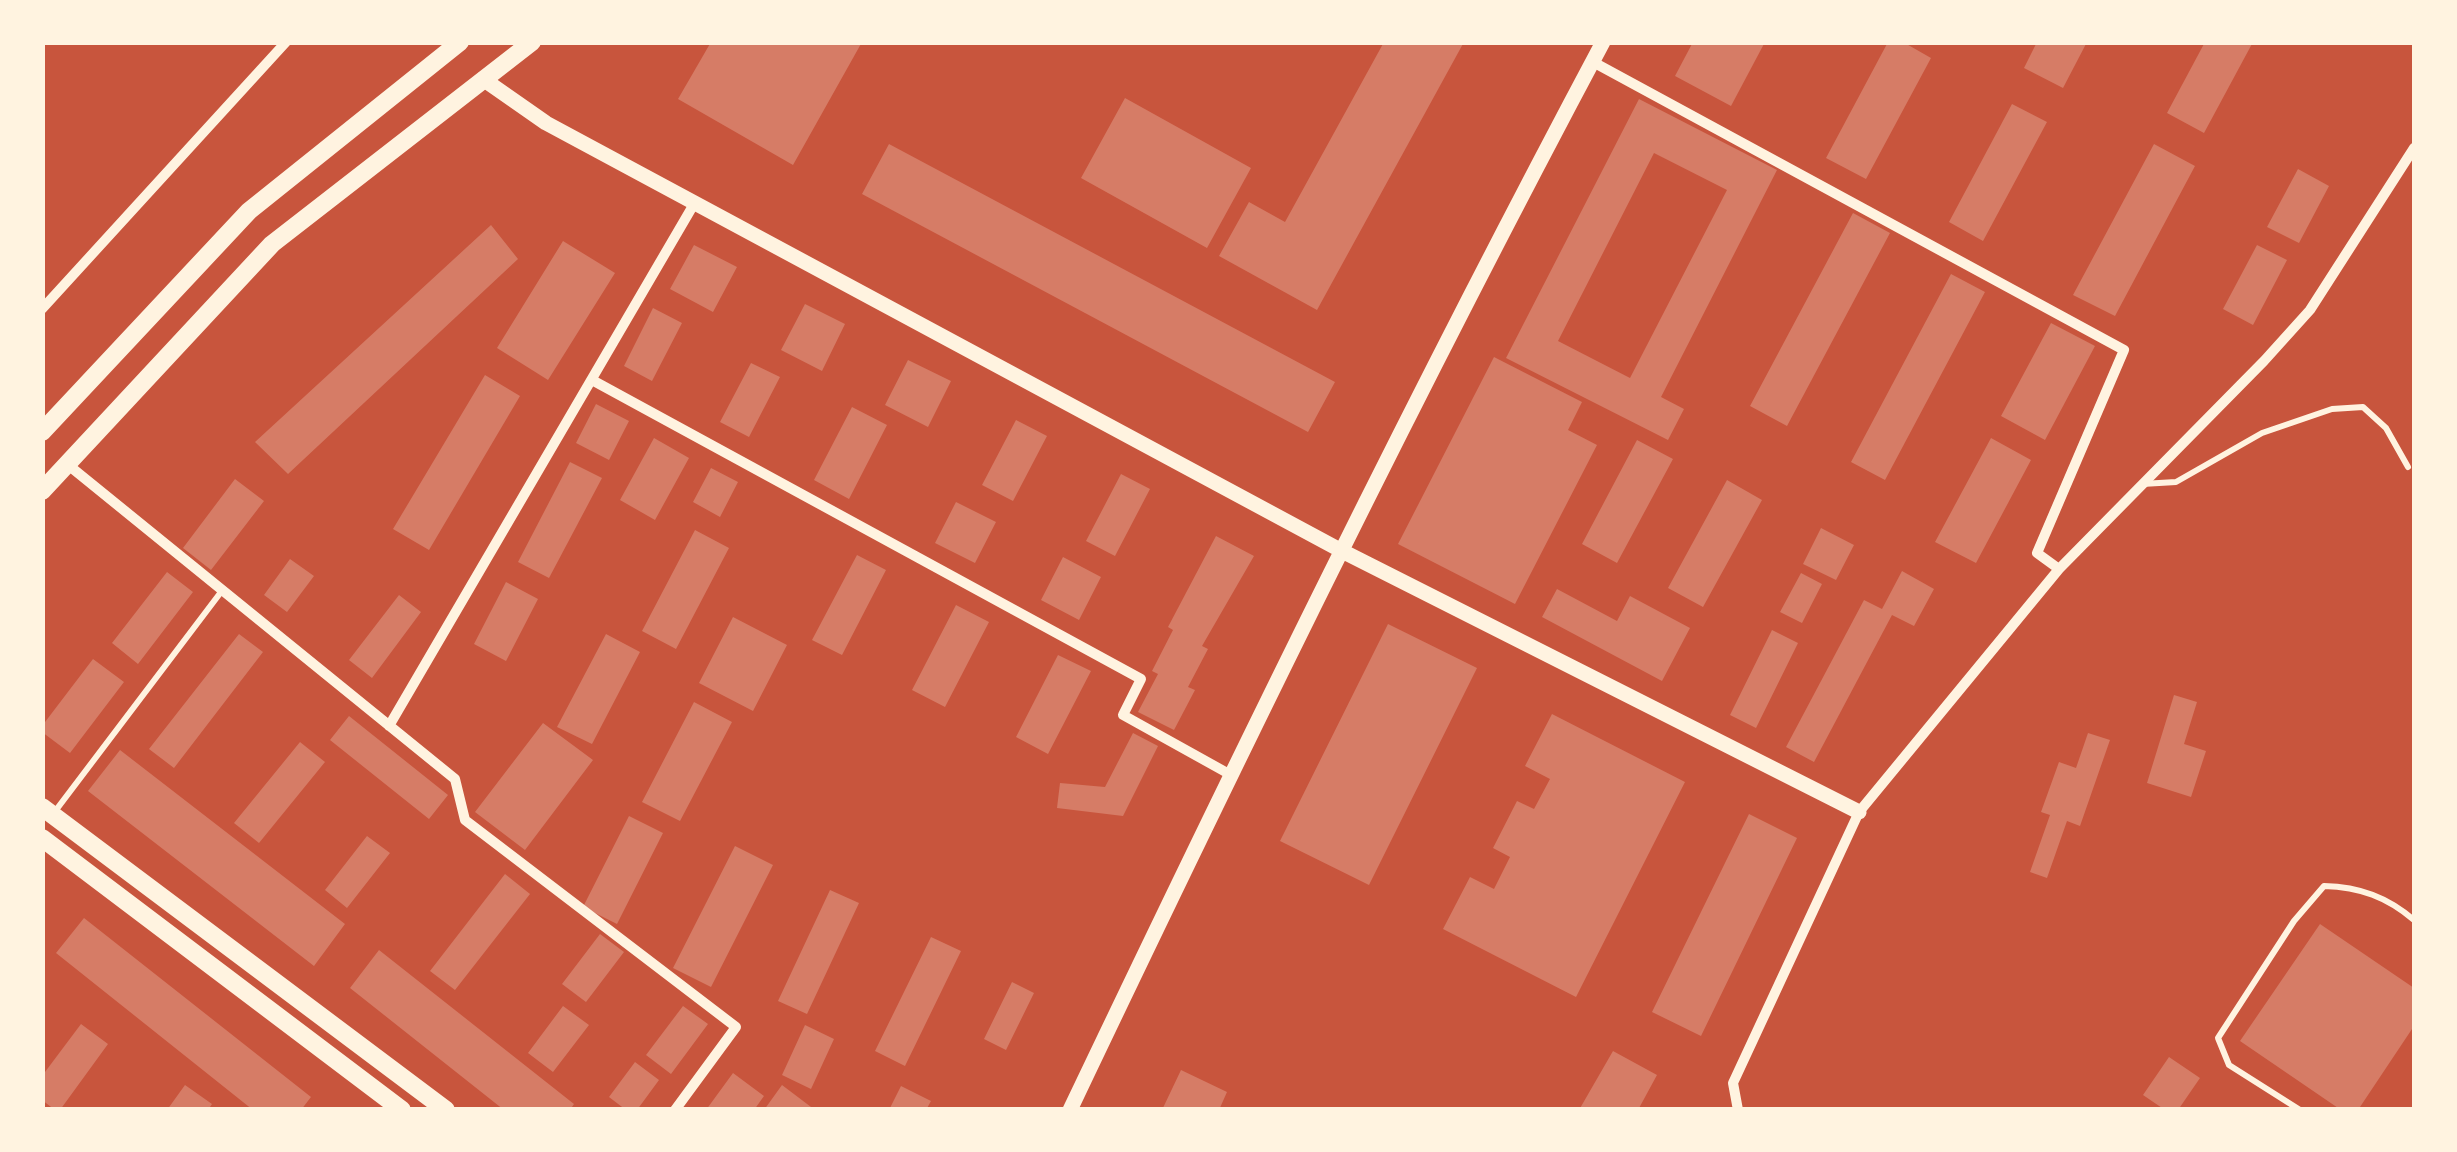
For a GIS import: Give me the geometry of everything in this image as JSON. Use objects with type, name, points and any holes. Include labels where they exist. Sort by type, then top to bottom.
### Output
[{"type":"main road","points":[[42,432],[249,212],[460,42]]},
{"type":"main road","points":[[42,491],[272,244],[529,44]]},
{"type":"main road","points":[[48,810],[446,1110]]},
{"type":"main road","points":[[42,838],[402,1110]]},
{"type":"street","points":[[44,304],[286,42]]},
{"type":"street","points":[[1070,1110],[1342,551],[1499,238],[1603,42]]},
{"type":"street","points":[[1593,62],[2124,350],[2037,553],[2059,569]]},
{"type":"street","points":[[484,79],[546,123],[1342,551],[1858,812]]},
{"type":"street","points":[[1738,1110],[1733,1083],[1858,812],[2059,569],[2310,310],[2414,148]]},
{"type":"street","points":[[389,726],[694,204]]},
{"type":"street","points":[[592,380],[1141,679],[1123,715],[1231,775]]},
{"type":"street","points":[[66,464],[455,779],[465,820],[736,1027],[675,1110]]},
{"type":"lane","points":[[2142,484],[2176,482],[2262,433],[2332,409],[2363,407],[2386,428],[2408,467]]},
{"type":"lane","points":[[48,810],[221,592]]},
{"type":"lane","points":[[2300,1110],[2229,1065],[2218,1038],[2294,920],[2324,886],[2355,887],[2400,908],[2414,920]]},
{"type":"building","points":[[711,42],[862,42],[793,165],[678,99]]},
{"type":"building","points":[[1384,42],[1464,42],[1317,310],[1219,256],[1249,202],[1285,222]]},
{"type":"building","points":[[1693,42],[1765,42],[1731,106],[1675,76]]},
{"type":"building","points":[[1888,42],[1903,42],[1931,58],[1866,179],[1826,158]]},
{"type":"building","points":[[2037,42],[2087,42],[2063,88],[2024,68]]},
{"type":"building","points":[[2205,42],[2253,42],[2204,133],[2167,113]]},
{"type":"building","points":[[1125,98],[1251,168],[1207,248],[1081,178]]},
{"type":"building","points":[[1639,99],[1777,170],[1661,397],[1684,409],[1668,440],[1506,358]],"holes":[[[1654,153],[1727,190],[1630,378],[1558,341]]]},
{"type":"building","points":[[2012,104],[2047,122],[1983,241],[1949,222]]},
{"type":"building","points":[[889,144],[1335,382],[1308,432],[862,194]]},
{"type":"building","points":[[2154,144],[2195,166],[2115,316],[2073,295]]},
{"type":"building","points":[[2298,169],[2329,186],[2299,243],[2267,227]]},
{"type":"building","points":[[1853,213],[1890,233],[1787,426],[1750,406]]},
{"type":"building","points":[[491,225],[518,259],[288,474],[255,442]]},
{"type":"building","points":[[563,241],[615,273],[548,380],[497,348]]},
{"type":"building","points":[[694,245],[737,267],[713,312],[670,289]]},
{"type":"building","points":[[2257,245],[2287,260],[2253,325],[2223,309]]},
{"type":"building","points":[[1951,274],[1985,292],[1885,480],[1851,462]]},
{"type":"building","points":[[805,304],[845,324],[822,371],[781,350]]},
{"type":"building","points":[[653,308],[682,323],[652,381],[624,366]]},
{"type":"building","points":[[2051,323],[2095,346],[2045,440],[2001,416]]},
{"type":"building","points":[[1494,357],[1582,402],[1568,430],[1597,445],[1515,604],[1398,544]]},
{"type":"building","points":[[908,360],[951,381],[928,427],[885,405]]},
{"type":"building","points":[[751,363],[780,377],[749,437],[720,422]]},
{"type":"building","points":[[485,375],[520,396],[429,550],[393,529]]},
{"type":"building","points":[[596,404],[629,421],[609,460],[576,443]]},
{"type":"building","points":[[852,407],[887,425],[849,499],[814,480]]},
{"type":"building","points":[[1016,420],[1047,436],[1013,501],[982,485]]},
{"type":"building","points":[[654,438],[689,458],[655,520],[620,500]]},
{"type":"building","points":[[1991,438],[2031,460],[1976,563],[1935,542]]},
{"type":"building","points":[[1637,440],[1673,459],[1617,563],[1582,544]]},
{"type":"building","points":[[570,462],[602,478],[549,578],[518,562]]},
{"type":"building","points":[[711,468],[738,482],[720,517],[693,502]]},
{"type":"building","points":[[1121,474],[1150,489],[1115,556],[1086,541]]},
{"type":"building","points":[[235,479],[264,501],[211,570],[183,548]]},
{"type":"building","points":[[1727,480],[1762,500],[1703,607],[1668,588]]},
{"type":"building","points":[[956,502],[996,522],[975,563],[935,543]]},
{"type":"building","points":[[1821,528],[1854,545],[1836,580],[1803,564]]},
{"type":"building","points":[[695,530],[729,548],[676,649],[642,631]]},
{"type":"building","points":[[1216,536],[1254,556],[1202,646],[1208,649],[1188,687],[1195,690],[1174,730],[1138,712],[1158,674],[1152,671],[1173,630],[1168,627]]},
{"type":"building","points":[[857,555],[886,570],[842,655],[812,640]]},
{"type":"building","points":[[1063,557],[1101,577],[1079,620],[1041,600]]},
{"type":"building","points":[[290,559],[314,576],[287,612],[264,595]]},
{"type":"building","points":[[1902,571],[1934,589],[1914,626],[1892,615],[1814,762],[1786,747],[1864,600],[1882,609]]},
{"type":"building","points":[[167,572],[193,592],[138,664],[112,643]]},
{"type":"building","points":[[1801,573],[1822,584],[1802,623],[1780,612]]},
{"type":"building","points":[[506,582],[538,599],[506,661],[474,644]]},
{"type":"building","points":[[1557,589],[1617,621],[1630,596],[1690,628],[1662,681],[1542,617]]},
{"type":"building","points":[[399,595],[421,612],[372,678],[349,660]]},
{"type":"building","points":[[956,605],[989,622],[945,707],[912,690]]},
{"type":"building","points":[[733,617],[787,645],[753,711],[699,683]]},
{"type":"building","points":[[1388,624],[1477,668],[1369,885],[1280,841]]},
{"type":"building","points":[[1772,630],[1798,643],[1756,728],[1730,715]]},
{"type":"building","points":[[239,634],[263,652],[174,768],[149,749]]},
{"type":"building","points":[[606,634],[640,652],[592,744],[557,727]]},
{"type":"building","points":[[1058,655],[1091,671],[1048,754],[1016,737]]},
{"type":"building","points":[[93,659],[124,682],[70,753],[42,732],[42,726]]},
{"type":"building","points":[[2174,695],[2197,702],[2184,744],[2206,751],[2191,797],[2147,783]]},
{"type":"building","points":[[694,702],[732,722],[680,821],[642,802]]},
{"type":"building","points":[[1552,714],[1685,782],[1576,997],[1443,929],[1470,877],[1494,889],[1510,857],[1493,848],[1517,801],[1534,809],[1550,779],[1525,766]]},
{"type":"building","points":[[349,716],[448,795],[429,819],[330,740]]},
{"type":"building","points":[[543,723],[593,760],[525,850],[475,812]]},
{"type":"building","points":[[1133,733],[1158,746],[1123,816],[1057,808],[1060,783],[1105,787]]},
{"type":"building","points":[[2088,733],[2110,740],[2080,826],[2067,821],[2047,878],[2030,872],[2050,815],[2041,812],[2059,762],[2076,768]]},
{"type":"building","points":[[300,742],[325,762],[259,843],[234,823]]},
{"type":"building","points":[[120,750],[345,924],[314,966],[88,791]]},
{"type":"building","points":[[1749,814],[1797,838],[1701,1036],[1652,1012]]},
{"type":"building","points":[[629,816],[663,833],[617,924],[583,907]]},
{"type":"building","points":[[367,836],[390,853],[347,908],[325,890]]},
{"type":"building","points":[[735,846],[773,865],[711,987],[673,968]]},
{"type":"building","points":[[505,874],[530,894],[455,990],[430,971]]},
{"type":"building","points":[[830,890],[859,903],[807,1014],[778,1001]]},
{"type":"building","points":[[84,918],[311,1097],[301,1110],[253,1110],[56,953]]},
{"type":"building","points":[[2320,924],[2414,988],[2414,1026],[2358,1110],[2341,1110],[2240,1041]]},
{"type":"building","points":[[600,934],[624,952],[586,1002],[562,984]]},
{"type":"building","points":[[931,937],[961,951],[905,1066],[875,1051]]},
{"type":"building","points":[[379,950],[574,1104],[570,1110],[504,1110],[350,988]]},
{"type":"building","points":[[1012,982],[1034,993],[1006,1050],[984,1039]]},
{"type":"building","points":[[563,1006],[589,1025],[553,1072],[528,1053]]},
{"type":"building","points":[[683,1006],[708,1024],[671,1074],[646,1055]]},
{"type":"building","points":[[81,1024],[108,1044],[60,1110],[55,1110],[42,1100],[42,1076]]},
{"type":"building","points":[[805,1025],[834,1039],[811,1089],[782,1075]]},
{"type":"building","points":[[1613,1051],[1657,1075],[1638,1110],[1579,1110]]},
{"type":"building","points":[[2169,1057],[2200,1078],[2178,1110],[2165,1110],[2143,1095]]},
{"type":"building","points":[[635,1062],[659,1080],[637,1110],[626,1110],[609,1097]]},
{"type":"building","points":[[1181,1070],[1227,1092],[1219,1110],[1162,1110]]},
{"type":"building","points":[[733,1073],[764,1096],[754,1110],[706,1110]]},
{"type":"building","points":[[185,1085],[212,1104],[208,1110],[167,1110]]},
{"type":"building","points":[[782,1085],[815,1110],[764,1110]]},
{"type":"building","points":[[901,1086],[931,1101],[926,1110],[889,1110]]}]
